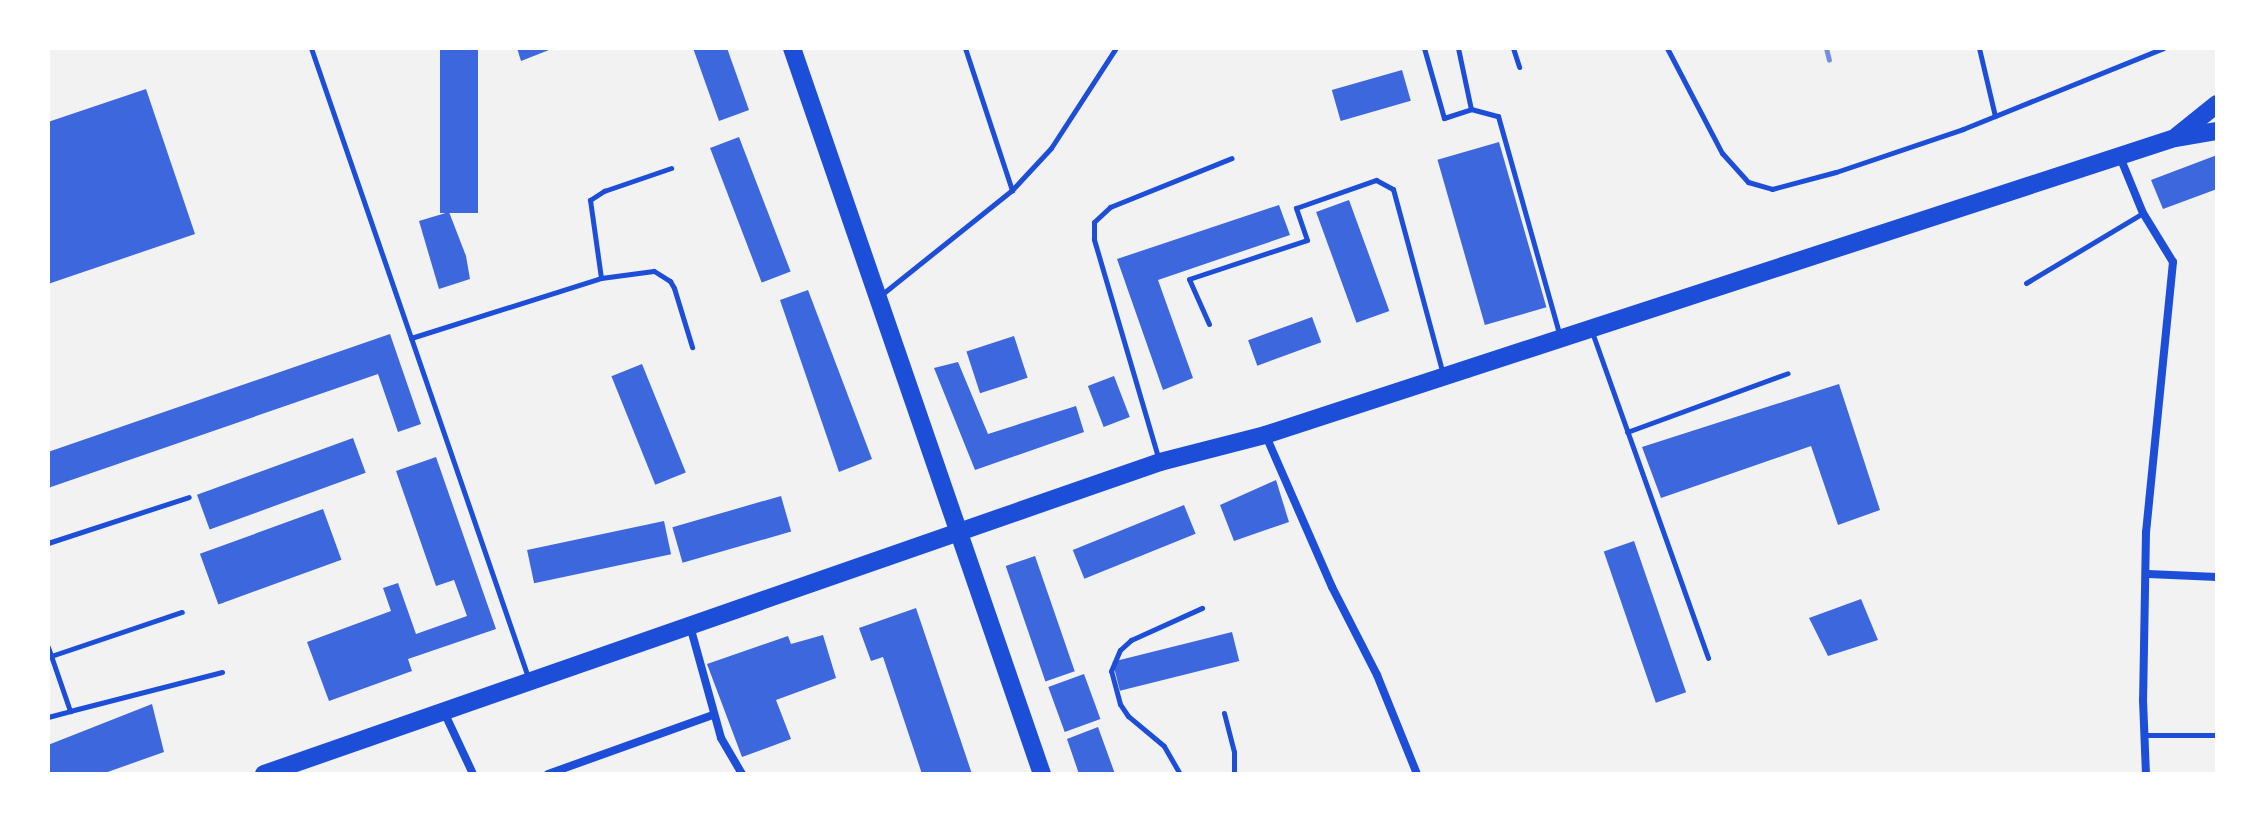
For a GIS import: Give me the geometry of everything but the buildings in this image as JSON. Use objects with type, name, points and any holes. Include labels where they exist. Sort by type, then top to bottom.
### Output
[{"type":"main road","points":[[792,48],[1042,774]]},
{"type":"main road","points":[[2175,138],[2217,104]]},
{"type":"main road","points":[[264,774],[1160,462],[1265,435],[1444,379],[2175,138],[2217,131]]},
{"type":"street","points":[[2120,156],[2143,213],[2173,262],[2146,532],[2146,774]]},
{"type":"street","points":[[1265,435],[1332,587],[1377,675],[1417,774]]},
{"type":"street","points":[[2148,574],[2217,577]]},
{"type":"street","points":[[690,626],[721,738],[742,774]]},
{"type":"street","points":[[443,712],[473,774]]},
{"type":"street","points":[[548,774],[713,715]]},
{"type":"lane","points":[[311,48],[530,682]]},
{"type":"lane","points":[[965,48],[1012,190]]},
{"type":"lane","points":[[877,298],[1012,190],[1051,148],[1116,48]]},
{"type":"lane","points":[[1424,48],[1444,118],[1471,109],[1498,116],[1561,341]]},
{"type":"lane","points":[[1458,48],[1471,109]]},
{"type":"lane","points":[[1513,48],[1519,67]]},
{"type":"lane","points":[[1667,48],[1722,153],[1748,182],[1772,189],[1836,172],[1995,116],[2163,48]]},
{"type":"lane","points":[[1979,48],[1995,116]]},
{"type":"lane","points":[[2132,48],[2135,58]]},
{"type":"lane","points":[[1160,462],[1094,239],[1094,222],[1110,207],[1232,158]]},
{"type":"lane","points":[[601,278],[590,200],[604,191],[671,168]]},
{"type":"lane","points":[[1209,324],[1189,279],[1307,240],[1296,208],[1376,180],[1393,189],[1444,379]]},
{"type":"lane","points":[[2026,283],[2143,213]]},
{"type":"lane","points":[[411,338],[601,278],[654,271],[665,276],[674,288],[692,347]]},
{"type":"lane","points":[[1591,331],[1708,658]]},
{"type":"lane","points":[[1627,432],[1788,373]]},
{"type":"lane","points":[[48,543],[189,497]]},
{"type":"lane","points":[[1180,774],[1164,746],[1128,716],[1116,693],[1111,671],[1120,650],[1131,640],[1202,608]]},
{"type":"lane","points":[[51,656],[182,612]]},
{"type":"lane","points":[[48,647],[70,711]]},
{"type":"lane","points":[[48,717],[222,672]]},
{"type":"lane","points":[[1224,713],[1234,752],[1234,774]]},
{"type":"lane","points":[[2144,735],[2217,735]]},
{"type":"railway","points":[[1826,48],[1829,60]]}]
